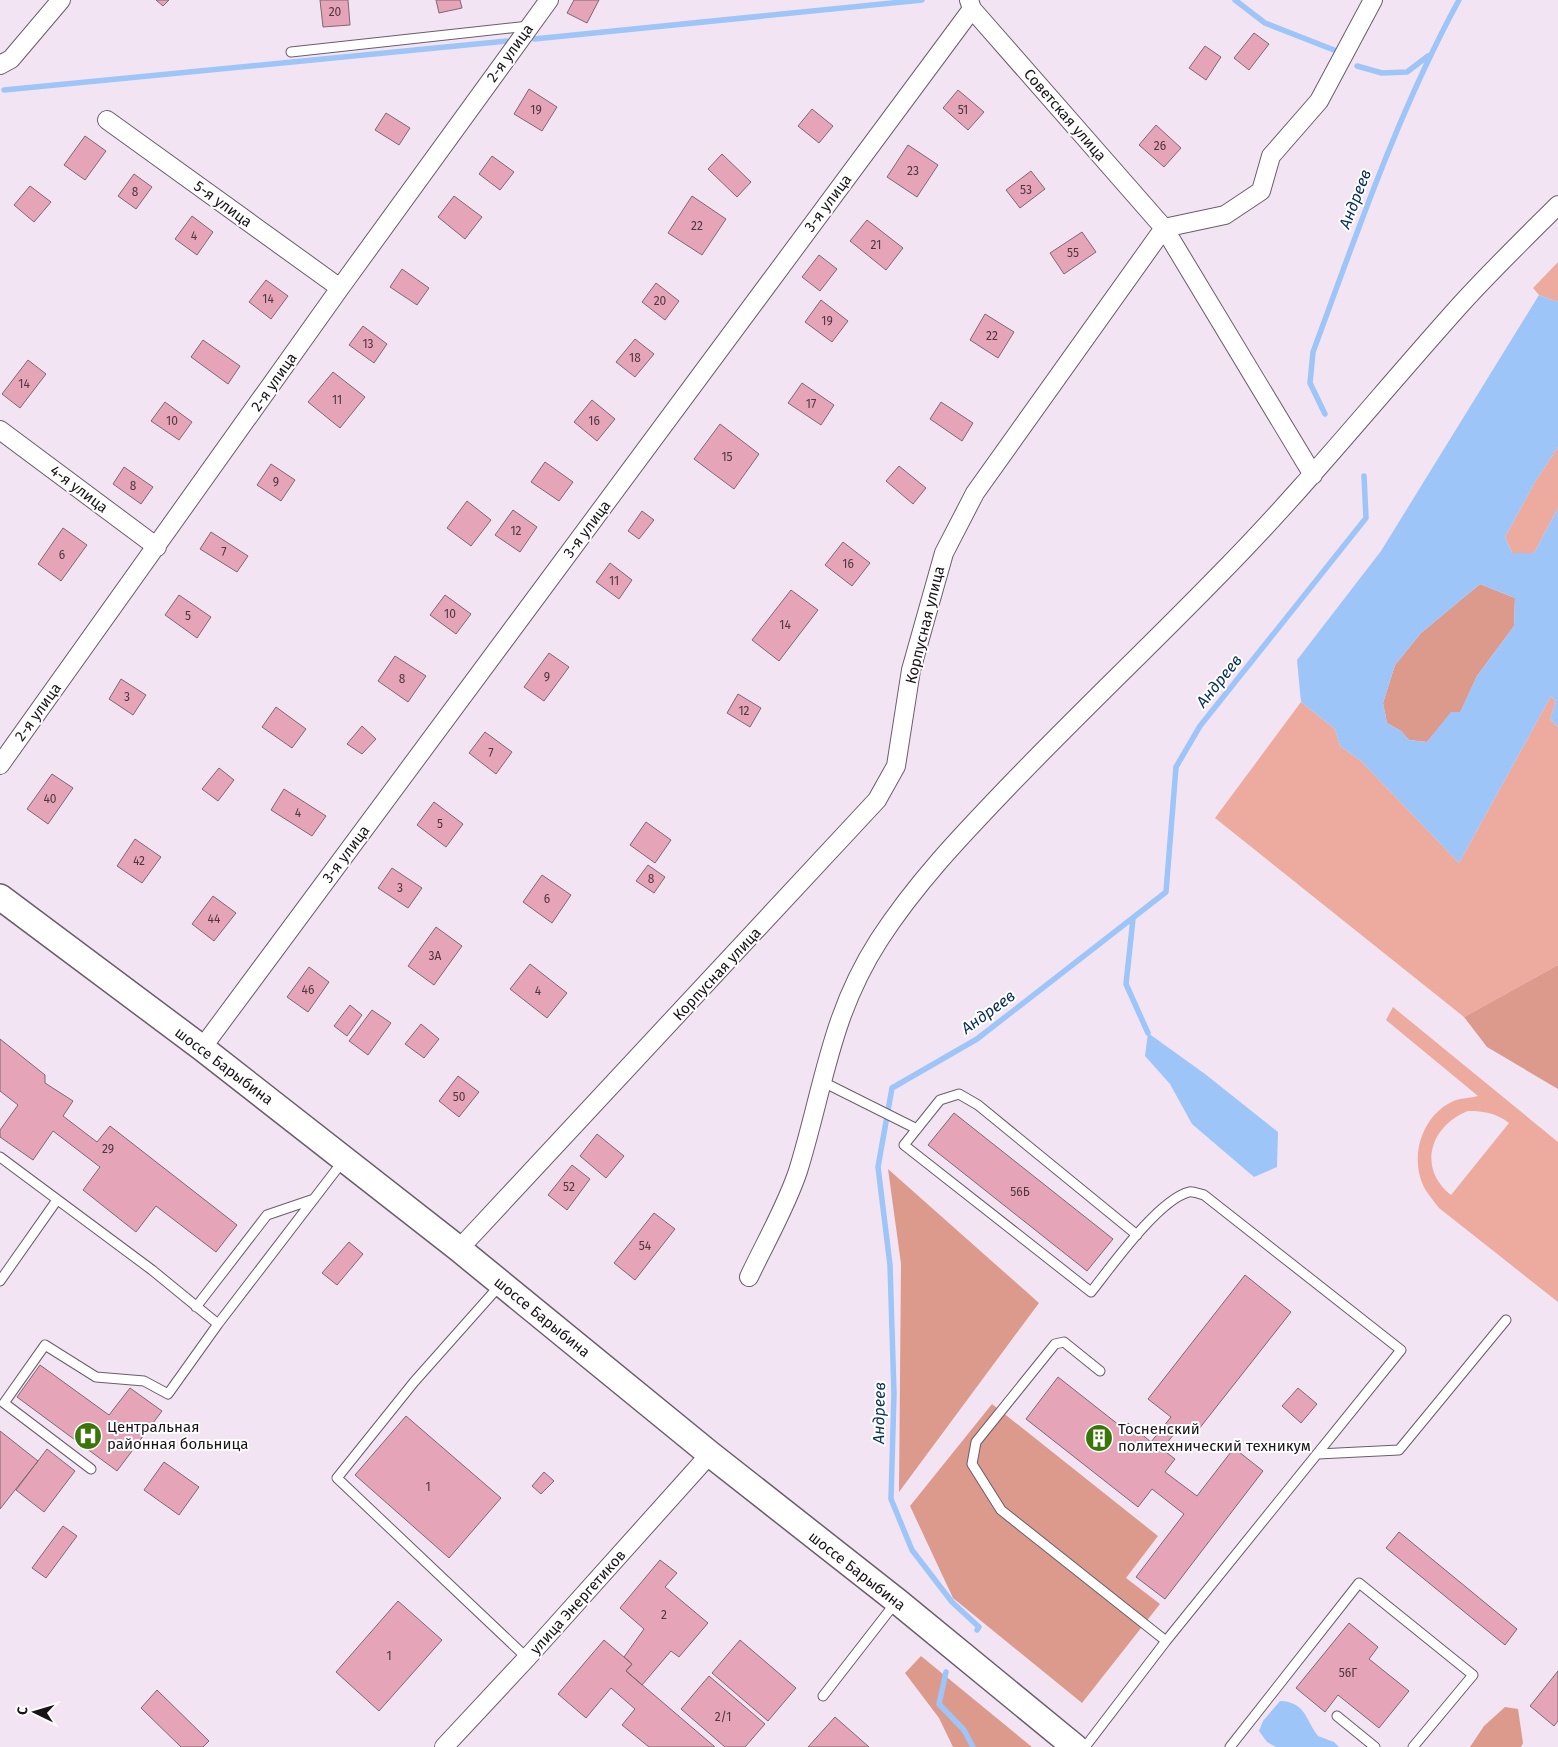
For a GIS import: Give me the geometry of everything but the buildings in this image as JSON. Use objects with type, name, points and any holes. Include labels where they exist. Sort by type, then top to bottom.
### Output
[{"type":"main road","name":"шоссе Барыбина","points":[[0,898],[202,1048],[460,1249],[710,1454],[897,1601],[1075,1747]]},
{"type":"street","points":[[5,62],[61,0]]},
{"type":"street","name":"2-я улица","points":[[0,765],[340,288],[549,0]]},
{"type":"street","points":[[1164,228],[1225,215],[1261,192],[1271,156],[1319,101],[1373,0]]},
{"type":"street","name":"Советская улица","points":[[971,5],[1164,228],[1313,475]]},
{"type":"street","name":"3-я улица","points":[[202,1048],[971,5]]},
{"type":"street","name":"5-я улица","points":[[107,120],[340,288]]},
{"type":"street","points":[[749,1277],[797,1174],[838,1021],[854,984],[878,940],[913,891],[963,833],[1222,572],[1313,475],[1464,301],[1558,205]]},
{"type":"street","name":"Корпусная улица","points":[[460,1249],[877,800],[896,766],[911,670],[944,553],[975,493],[1164,228]]},
{"type":"street","name":"4-я улица","points":[[0,430],[157,547]]},
{"type":"street","name":"улица Энергетиков","points":[[444,1747],[527,1658],[710,1454]]},
{"type":"lane","points":[[291,52],[530,26]]},
{"type":"lane","points":[[821,1081],[917,1129]]},
{"type":"lane","points":[[1085,1747],[1166,1642],[1401,1350],[1204,1195],[1191,1192],[1175,1198],[1137,1234],[1091,1292],[904,1145],[940,1100],[959,1094],[978,1105],[1137,1234]]},
{"type":"lane","points":[[0,1157],[152,1270],[218,1324]]},
{"type":"lane","points":[[91,1469],[4,1403],[45,1345],[96,1377],[144,1381],[168,1394],[218,1324],[345,1160]]},
{"type":"lane","points":[[196,1307],[267,1216],[314,1199]]},
{"type":"lane","points":[[0,1281],[58,1200]]},
{"type":"lane","points":[[501,1284],[414,1382],[336,1478],[527,1658]]},
{"type":"lane","points":[[1318,1454],[1400,1450],[1506,1320]]},
{"type":"lane","points":[[1100,1371],[1064,1342],[1055,1344],[976,1442],[972,1464],[1000,1510],[1166,1642]]},
{"type":"lane","points":[[1230,1747],[1359,1584],[1473,1675],[1413,1747]]},
{"type":"lane","points":[[823,1696],[897,1601]]},
{"type":"lane","points":[[1337,1716],[1375,1747]]},
{"type":"shaded area","points":[[1558,262],[1558,302],[1539,295],[1533,288]]},
{"type":"shaded area","points":[[1558,447],[1558,508],[1534,553],[1512,553],[1505,537],[1535,482]]},
{"type":"shaded area","points":[[1480,584],[1515,598],[1514,626],[1477,676],[1460,713],[1451,713],[1427,742],[1409,740],[1401,731],[1387,723],[1383,703],[1395,665],[1421,633]]},
{"type":"shaded area","points":[[1551,696],[1556,702],[1550,719],[1558,727],[1558,965],[1464,1017],[1215,818],[1301,702],[1335,729],[1340,746],[1361,761],[1459,863]]},
{"type":"shaded area","points":[[1558,965],[1558,1089],[1487,1047],[1464,1017]]},
{"type":"shaded area","points":[[1393,1007],[1558,1142],[1558,1302],[1439,1208],[1425,1189],[1420,1177],[1418,1151],[1421,1138],[1427,1126],[1434,1115],[1444,1106],[1456,1100],[1478,1096],[1386,1020]],"holes":[[[1468,1111],[1485,1112],[1509,1123],[1451,1195],[1440,1184],[1434,1173],[1431,1161],[1432,1148],[1437,1137],[1445,1127],[1455,1118]]]},
{"type":"shaded area","points":[[888,1169],[1039,1303],[899,1492],[901,1264]]},
{"type":"shaded area","points":[[992,1404],[1158,1536],[1126,1578],[1160,1604],[1082,1703],[953,1598],[910,1506]]},
{"type":"shaded area","points":[[921,1656],[1032,1747],[953,1747],[939,1718],[905,1673]]},
{"type":"shaded area","points":[[1505,1707],[1518,1709],[1523,1743],[1521,1747],[1470,1747],[1484,1726]]},
{"type":"water","points":[[1539,295],[1558,302],[1558,447],[1535,482],[1505,537],[1512,553],[1534,553],[1558,508],[1558,727],[1550,719],[1556,702],[1551,696],[1459,863],[1361,761],[1340,746],[1335,729],[1301,702],[1297,660],[1381,551]],"holes":[[[1480,584],[1515,598],[1514,626],[1477,676],[1460,712],[1451,712],[1427,742],[1409,740],[1401,731],[1387,723],[1383,703],[1395,665],[1421,633]]]},
{"type":"water","points":[[1148,1033],[1205,1074],[1278,1132],[1277,1167],[1254,1177],[1192,1124],[1170,1084],[1145,1056]]},
{"type":"water","points":[[1280,1701],[1295,1704],[1304,1712],[1318,1736],[1334,1742],[1339,1747],[1276,1747],[1267,1742],[1259,1731],[1263,1721]]},
{"type":"waterway","points":[[534,39],[922,0]]},
{"type":"waterway","points":[[1235,0],[1265,23],[1334,50]]},
{"type":"waterway","name":"Андреев","points":[[1325,414],[1310,383],[1313,352],[1362,218],[1398,129],[1437,42],[1459,0]]},
{"type":"waterway","points":[[4,90],[507,41]]},
{"type":"waterway","points":[[1357,66],[1382,73],[1407,72],[1428,56]]},
{"type":"waterway","name":"Андреев","points":[[977,1630],[979,1627],[952,1602],[912,1550],[891,1499],[894,1394],[890,1265],[878,1167],[892,1088],[977,1039],[1166,892],[1176,767],[1200,726],[1366,518],[1364,476]]},
{"type":"waterway","points":[[1133,919],[1126,984],[1148,1033]]},
{"type":"waterway","name":"Андреев","points":[[946,1672],[939,1704],[964,1730],[973,1747]]},
{"type":"place","name":"Центральная районная больница","points":[[88,1436]]},
{"type":"place","name":"Тосненский политехнический техникум","points":[[1099,1438]]}]
